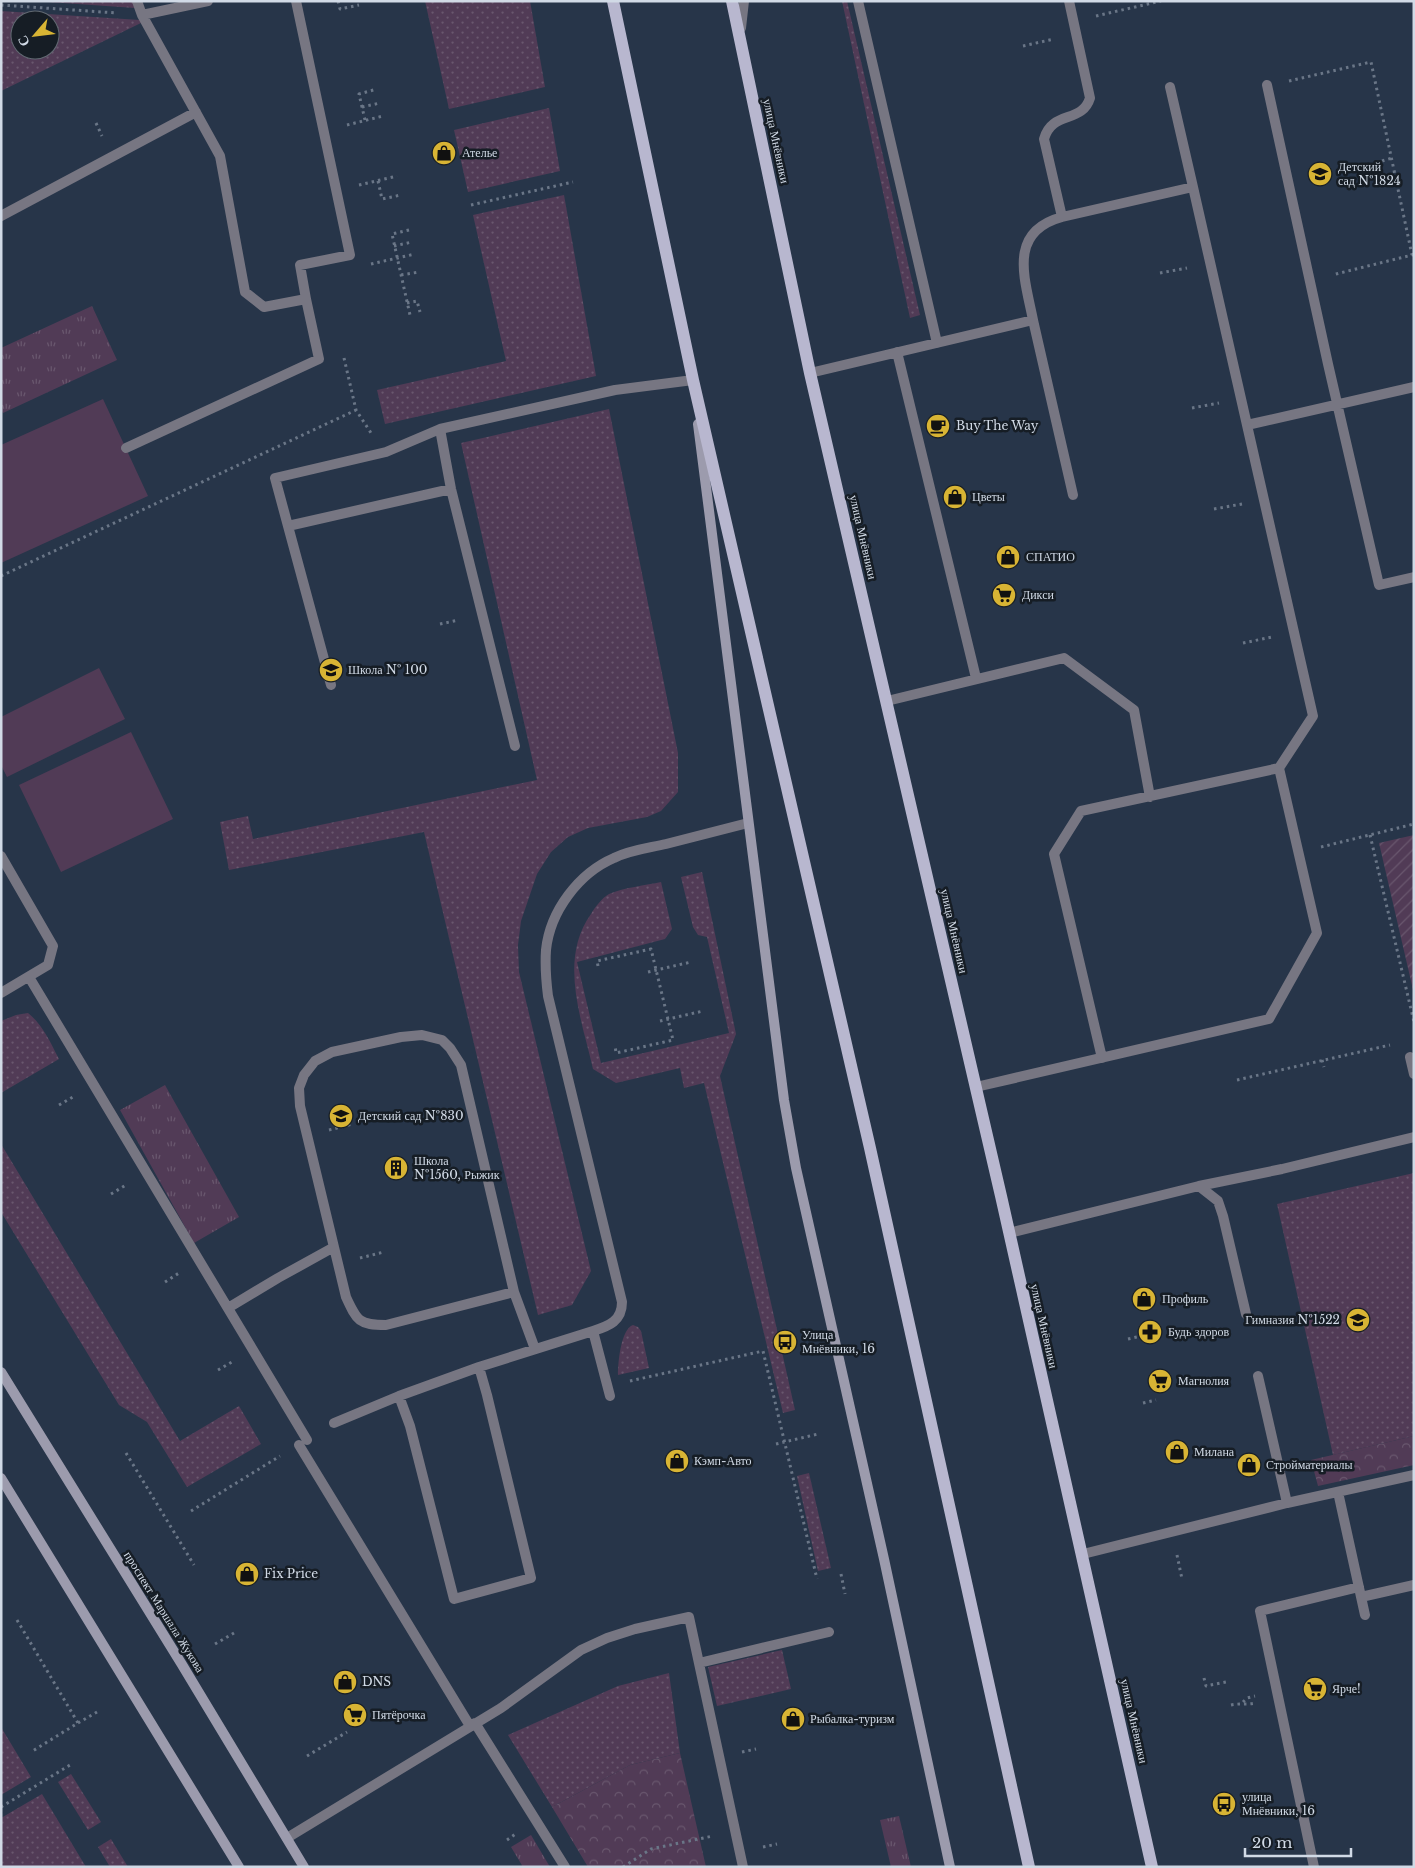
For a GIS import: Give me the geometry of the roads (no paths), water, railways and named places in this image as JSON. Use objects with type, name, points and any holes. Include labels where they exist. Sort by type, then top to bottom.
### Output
[{"type":"main road","points":[[613,1],[693,380],[870,1148],[1029,1867]]},
{"type":"main road","name":"улица Мнёвники","points":[[732,1],[810,373],[1083,1554],[1152,1867]]},
{"type":"main road","points":[[693,380],[784,1100],[796,1168],[884,1559],[950,1867]]},
{"type":"main road","name":"проспект Маршала Жукова","points":[[1,1372],[304,1867]]},
{"type":"main road","points":[[1,1478],[239,1867]]},
{"type":"street","points":[[138,1],[142,15],[220,156],[245,292],[264,307],[306,299]]},
{"type":"street","points":[[142,15],[208,1]]},
{"type":"street","points":[[126,448],[319,359],[300,265],[350,255],[296,1]]},
{"type":"street","points":[[740,39],[741,15],[744,1]]},
{"type":"street","points":[[858,1],[937,343]]},
{"type":"street","points":[[1062,217],[1044,138],[1047,129],[1056,120],[1081,113],[1088,105],[1090,98],[1069,1]]},
{"type":"street","points":[[1267,85],[1379,585],[1414,577]]},
{"type":"street","points":[[1102,1058],[1054,854],[1081,811],[1279,768],[1313,716],[1170,87]]},
{"type":"street","points":[[1,216],[196,112]]},
{"type":"street","points":[[1073,495],[1024,275],[1023,258],[1026,244],[1040,226],[1051,220],[1192,188]]},
{"type":"street","points":[[810,373],[1033,320]]},
{"type":"street","points":[[898,352],[976,678]]},
{"type":"street","points":[[331,685],[275,478],[386,452],[440,429],[615,390],[693,380]]},
{"type":"street","points":[[1247,425],[1414,387]]},
{"type":"street","points":[[440,429],[451,489],[515,746]]},
{"type":"street","points":[[288,526],[451,489]]},
{"type":"street","points":[[887,701],[1064,658],[1134,710],[1150,797]]},
{"type":"street","points":[[976,1087],[1269,1019],[1317,933],[1279,768]]},
{"type":"street","points":[[334,1423],[399,1396],[479,1367],[614,1323],[619,1317],[622,1310],[622,1302],[548,996],[546,948],[559,911],[574,888],[587,875],[606,862],[625,853],[748,823]]},
{"type":"street","points":[[1,856],[53,946],[48,965],[1,993]]},
{"type":"street","points":[[29,977],[228,1308],[303,1442],[472,1725],[564,1867]]},
{"type":"street","points":[[514,1292],[386,1325],[368,1325],[354,1314],[346,1297],[300,1106],[299,1088],[304,1075],[315,1061],[332,1052],[412,1035],[432,1036],[442,1040],[450,1048],[461,1065],[514,1292],[536,1349]]},
{"type":"street","points":[[1410,1057],[1414,1074]]},
{"type":"street","points":[[1009,1233],[1199,1186],[1282,1169],[1414,1137]]},
{"type":"street","points":[[1199,1186],[1218,1201],[1246,1314]]},
{"type":"street","points":[[228,1308],[334,1248]]},
{"type":"street","points":[[593,1330],[608,1391]]},
{"type":"street","points":[[399,1396],[410,1426],[454,1599],[531,1578],[479,1367]]},
{"type":"street","points":[[1258,1376],[1287,1504]]},
{"type":"street","points":[[1083,1554],[1414,1475]]},
{"type":"street","points":[[1338,1492],[1365,1615]]},
{"type":"street","points":[[1314,1867],[1260,1611],[1360,1592],[1414,1585]]},
{"type":"street","points":[[287,1838],[501,1708],[580,1650],[607,1638],[635,1629],[690,1617],[743,1867]]},
{"type":"street","points":[[699,1664],[828,1632]]},
{"type":"place","name":"Ателье","points":[[444,153]]},
{"type":"place","name":"Детский сад №1824","points":[[1320,174]]},
{"type":"place","name":"Buy The Way","points":[[938,426]]},
{"type":"place","name":"Цветы","points":[[955,497]]},
{"type":"place","name":"СПАТИО","points":[[1008,557]]},
{"type":"place","name":"Дикси","points":[[1004,595]]},
{"type":"place","name":"Школа № 100","points":[[331,670]]},
{"type":"place","name":"Детский сад №830","points":[[341,1116]]},
{"type":"place","name":"Школа №1560, Рыжик","points":[[396,1168]]},
{"type":"place","name":"Профиль","points":[[1144,1299]]},
{"type":"place","name":"Гимназия №1522","points":[[1358,1320]]},
{"type":"place","name":"Будь здоров","points":[[1150,1332]]},
{"type":"place","name":"Улица Мнёвники, 16","points":[[785,1342]]},
{"type":"place","name":"Магнолия","points":[[1160,1381]]},
{"type":"place","name":"Милана","points":[[1177,1452]]},
{"type":"place","name":"Кэмп-Авто","points":[[677,1461]]},
{"type":"place","name":"Стройматериалы","points":[[1249,1465]]},
{"type":"place","name":"Fix Price","points":[[247,1574]]},
{"type":"place","name":"DNS","points":[[345,1682]]},
{"type":"place","name":"Ярче!","points":[[1315,1689]]},
{"type":"place","name":"Пятёрочка","points":[[355,1715]]},
{"type":"place","name":"Рыбалка-туризм","points":[[793,1719]]},
{"type":"place","name":"улица Мнёвники, 16","points":[[1224,1804]]}]
